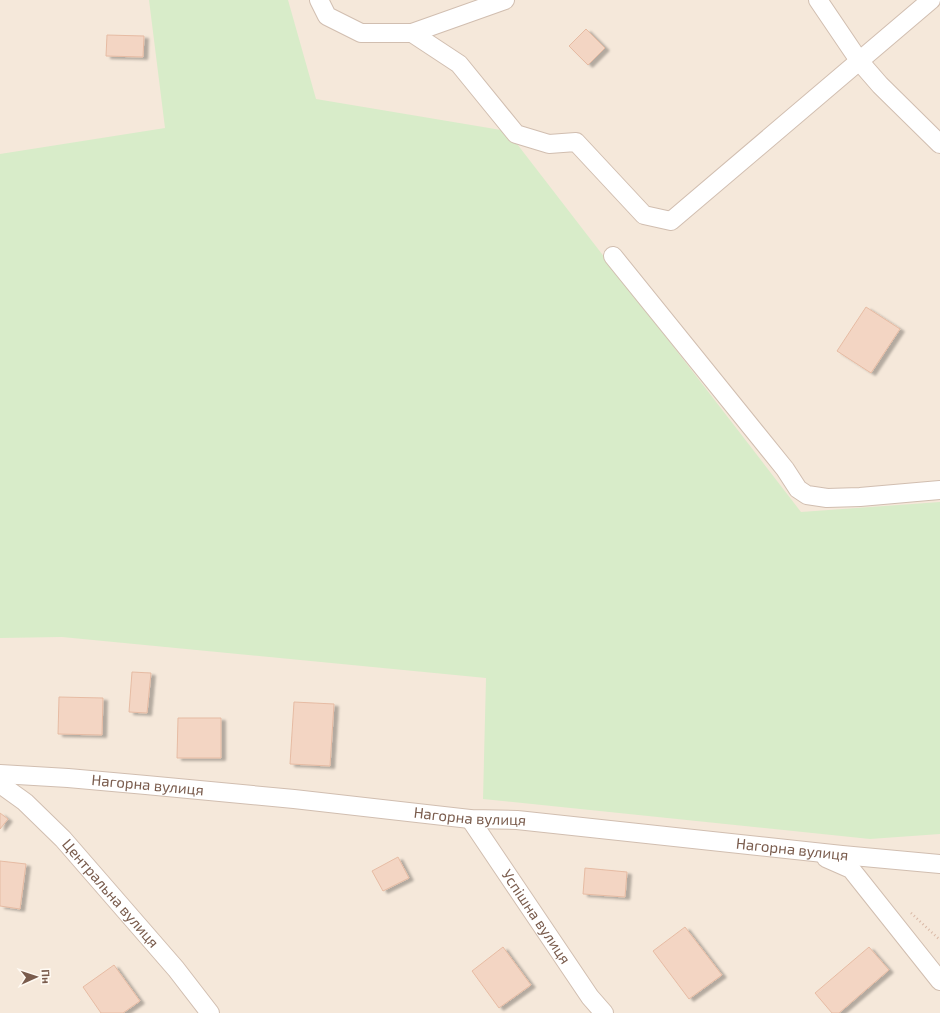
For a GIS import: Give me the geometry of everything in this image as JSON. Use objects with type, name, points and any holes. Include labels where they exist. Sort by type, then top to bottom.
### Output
[{"type":"street","points":[[319,0],[327,16],[362,32],[412,33],[505,0]]},
{"type":"street","points":[[818,0],[860,62],[880,85],[940,144]]},
{"type":"street","points":[[412,33],[459,64],[516,134],[550,144],[576,142],[644,214],[671,221],[932,0]]},
{"type":"street","points":[[613,256],[785,470],[798,489],[807,495],[827,498],[860,497],[940,490]]},
{"type":"street","name":"Нагорна вулиця","points":[[0,774],[68,778],[216,791],[470,819],[517,820],[940,864]]},
{"type":"street","name":"Центральна вулиця","points":[[0,784],[25,802],[63,839],[176,969],[210,1013]]},
{"type":"street","name":"Успішна вулиця","points":[[470,819],[590,997],[604,1013]]},
{"type":"street","points":[[812,851],[851,870],[940,981]]},
{"type":"shaded area","points":[[0,0],[940,0],[940,1013],[0,1013]]},
{"type":"green space","points":[[149,0],[288,0],[316,99],[507,131],[801,512],[940,502],[940,834],[870,839],[483,799],[486,678],[62,637],[0,638],[0,154],[165,128]]},
{"type":"building","points":[[586,29],[605,48],[588,65],[569,46]]},
{"type":"building","points":[[107,35],[144,36],[143,57],[106,56]]},
{"type":"building","points":[[866,307],[900,329],[871,373],[837,351]]},
{"type":"building","points":[[132,672],[151,673],[147,713],[129,712]]},
{"type":"building","points":[[59,697],[103,698],[102,735],[58,734]]},
{"type":"building","points":[[294,702],[334,704],[330,766],[290,764]]},
{"type":"building","points":[[178,718],[221,718],[221,758],[177,758]]},
{"type":"building","points":[[0,813],[8,819],[0,829]]},
{"type":"building","points":[[398,857],[409,878],[383,891],[372,871]]},
{"type":"building","points":[[0,861],[26,864],[20,909],[0,906]]},
{"type":"building","points":[[585,868],[627,872],[625,897],[583,894]]},
{"type":"building","points":[[685,927],[722,975],[689,999],[653,951]]},
{"type":"building","points":[[503,947],[531,985],[499,1008],[472,971]]},
{"type":"building","points":[[869,947],[889,970],[839,1013],[832,1013],[815,993]]},
{"type":"building","points":[[114,965],[140,1001],[123,1013],[101,1013],[83,987]]}]
